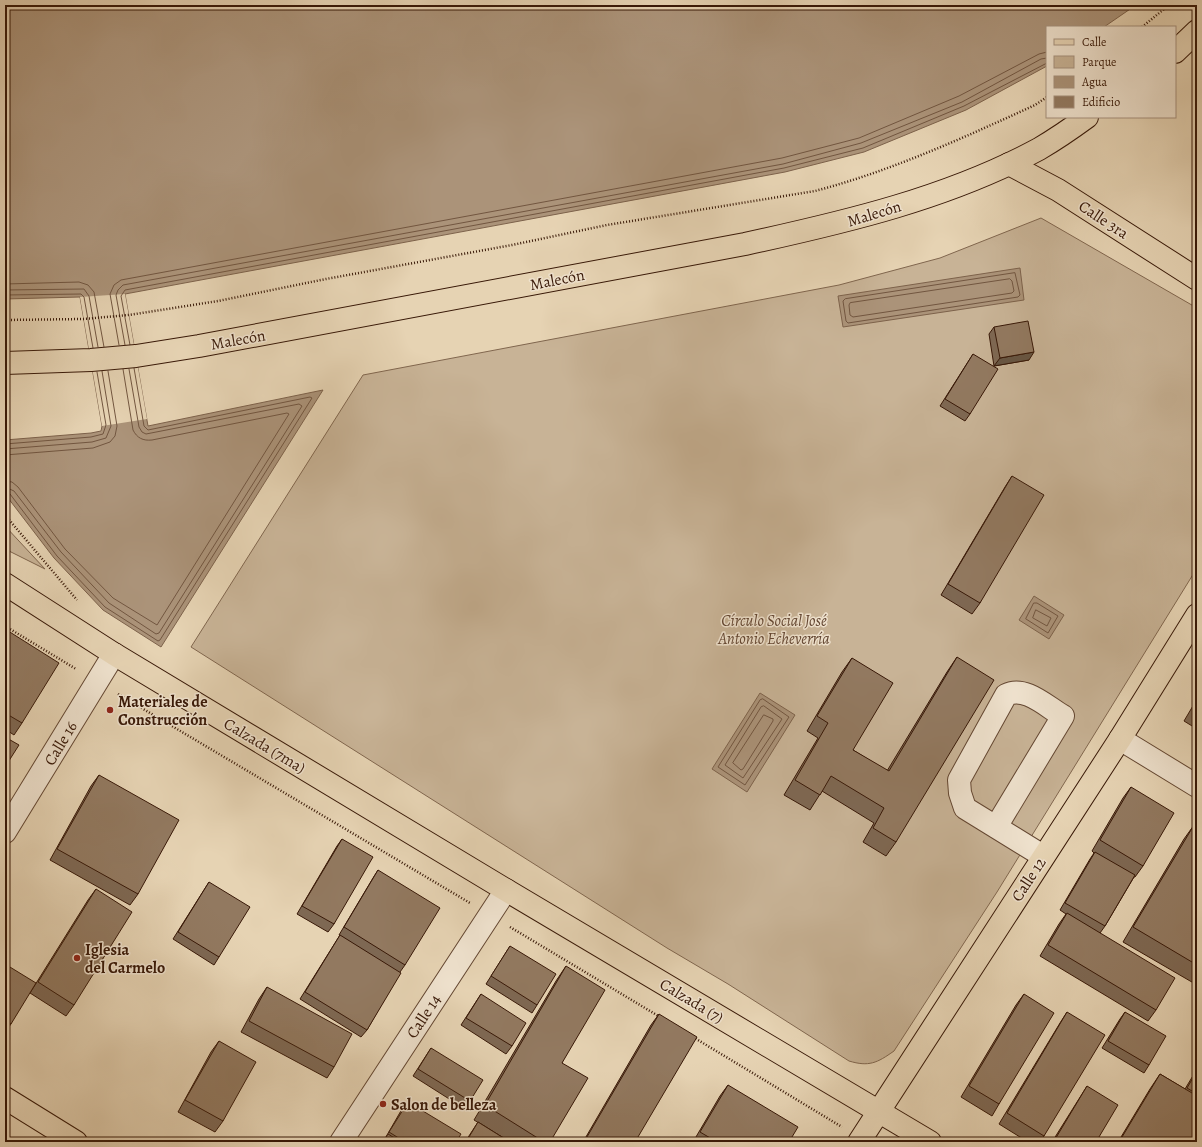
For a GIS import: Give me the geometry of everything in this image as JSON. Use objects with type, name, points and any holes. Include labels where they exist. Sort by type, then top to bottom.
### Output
[{"type":"main road","points":[[1176,51],[1197,31]]},
{"type":"main road","name":"Malecón","points":[[5,363],[64,362],[136,356],[312,326],[730,247],[833,225],[940,192],[1009,164],[1040,148],[1085,118]]},
{"type":"main road","name":"Calle 3ra","points":[[1009,164],[1058,190],[1197,278]]},
{"type":"main road","points":[[5,350],[64,362]]},
{"type":"main road","name":"Calzada (7ma)","points":[[5,584],[114,654],[506,890]]},
{"type":"main road","name":"Calle 12","points":[[860,1140],[878,1110],[1120,739],[1197,616]]},
{"type":"main road","name":"Calzada (7)","points":[[506,890],[878,1110]]},
{"type":"main road","points":[[5,1098],[76,1142]]},
{"type":"main road","points":[[878,1110],[930,1142]]},
{"type":"street","name":"Calle 16","points":[[5,832],[114,654]]},
{"type":"street","points":[[996,826],[1062,716],[1025,693],[1013,692],[1006,695],[959,780],[960,793],[965,808],[1043,856]]},
{"type":"street","points":[[1120,739],[1197,786]]},
{"type":"street","name":"Calle 14","points":[[341,1142],[506,890]]},
{"type":"path","points":[[1143,26],[1169,5]]},
{"type":"path","points":[[5,320],[83,319],[129,315],[188,306],[512,245],[607,225],[815,191],[848,182],[932,152],[1035,105],[1046,98]]},
{"type":"path","points":[[5,515],[78,601]]},
{"type":"path","points":[[5,626],[665,1020]]},
{"type":"path","points":[[692,1036],[860,1140]]},
{"type":"green space","name":"Círculo Social José Antonio Echeverría","points":[[1041,218],[1197,308],[1197,568],[997,892],[894,1051],[878,1061],[862,1064],[849,1061],[728,984],[667,948],[191,647],[363,375],[839,285],[940,258]]},
{"type":"green space","points":[[5,526],[45,569],[5,549]]},
{"type":"water","points":[[5,5],[1136,5],[1105,26],[1046,26],[1046,67],[966,110],[864,152],[785,172],[125,294],[148,426],[323,390],[161,647],[103,610],[54,558],[5,494],[5,440],[91,433],[101,431],[102,426],[80,297],[5,299]]},
{"type":"water","points":[[1020,268],[1024,300],[843,327],[838,296]]},
{"type":"water","points":[[1034,596],[1064,615],[1049,639],[1019,620]]},
{"type":"water","points":[[760,693],[795,715],[747,792],[712,769]]},
{"type":"pier","points":[[125,294],[147,419],[102,426],[80,297]]},
{"type":"building","points":[[1028,321],[1034,352],[1000,358],[994,327]]},
{"type":"building","points":[[973,354],[998,369],[970,414],[945,399]]},
{"type":"building","points":[[1012,476],[1044,495],[980,603],[948,584]]},
{"type":"building","points":[[5,629],[59,663],[22,723],[5,713]]},
{"type":"building","points":[[957,657],[994,680],[896,842],[873,828],[884,808],[831,776],[820,795],[795,780],[828,723],[817,716],[852,658],[893,683],[853,750],[889,771]]},
{"type":"building","points":[[1197,701],[1197,714],[1192,710]]},
{"type":"building","points":[[5,737],[19,745],[5,767]]},
{"type":"building","points":[[99,775],[179,820],[138,894],[57,849]]},
{"type":"building","points":[[1131,787],[1174,813],[1143,866],[1100,840]]},
{"type":"building","points":[[1194,825],[1197,827],[1197,965],[1133,927]]},
{"type":"building","points":[[342,839],[373,857],[334,924],[302,906]]},
{"type":"building","points":[[1095,852],[1135,875],[1105,926],[1065,903]]},
{"type":"building","points":[[378,870],[440,908],[405,965],[344,927]]},
{"type":"building","points":[[209,882],[250,907],[219,957],[178,932]]},
{"type":"building","name":"Iglesia del Carmelo","points":[[96,889],[132,912],[74,1005],[38,982]]},
{"type":"building","points":[[1067,913],[1175,978],[1156,1010],[1048,945]]},
{"type":"building","points":[[340,935],[401,973],[367,1030],[305,992]]},
{"type":"building","points":[[510,946],[556,974],[537,1005],[491,976]]},
{"type":"building","points":[[5,964],[36,983],[11,1024],[5,1020]]},
{"type":"building","points":[[566,966],[605,990],[562,1063],[588,1078],[550,1142],[544,1142],[485,1105]]},
{"type":"building","points":[[267,987],[352,1034],[334,1067],[249,1021]]},
{"type":"building","points":[[481,994],[526,1023],[512,1046],[466,1018]]},
{"type":"building","points":[[1024,994],[1054,1013],[999,1104],[969,1086]]},
{"type":"building","points":[[1067,1012],[1105,1035],[1044,1136],[1007,1113]]},
{"type":"building","points":[[1125,1012],[1166,1036],[1149,1065],[1108,1041]]},
{"type":"building","points":[[659,1014],[697,1037],[635,1142],[584,1142]]},
{"type":"building","points":[[219,1041],[256,1062],[223,1121],[185,1100]]},
{"type":"building","points":[[431,1048],[483,1080],[470,1101],[418,1069]]},
{"type":"building","points":[[1197,1071],[1197,1094],[1187,1088]]},
{"type":"building","points":[[1160,1074],[1197,1096],[1197,1142],[1119,1142]]},
{"type":"building","points":[[728,1085],[798,1127],[789,1142],[717,1142],[700,1132]]},
{"type":"building","points":[[1087,1086],[1118,1105],[1096,1142],[1055,1142],[1054,1141]]},
{"type":"building","points":[[408,1102],[461,1134],[456,1142],[405,1142],[389,1132]]},
{"type":"building","points":[[478,1122],[510,1142],[466,1142]]},
{"type":"building","points":[[388,1134],[401,1142],[383,1142]]},
{"type":"place","name":"Materiales de Construcción","points":[[110,710]]},
{"type":"place","name":"Iglesia del Carmelo","points":[[77,958]]},
{"type":"place","name":"Salon de belleza","points":[[383,1104]]}]
